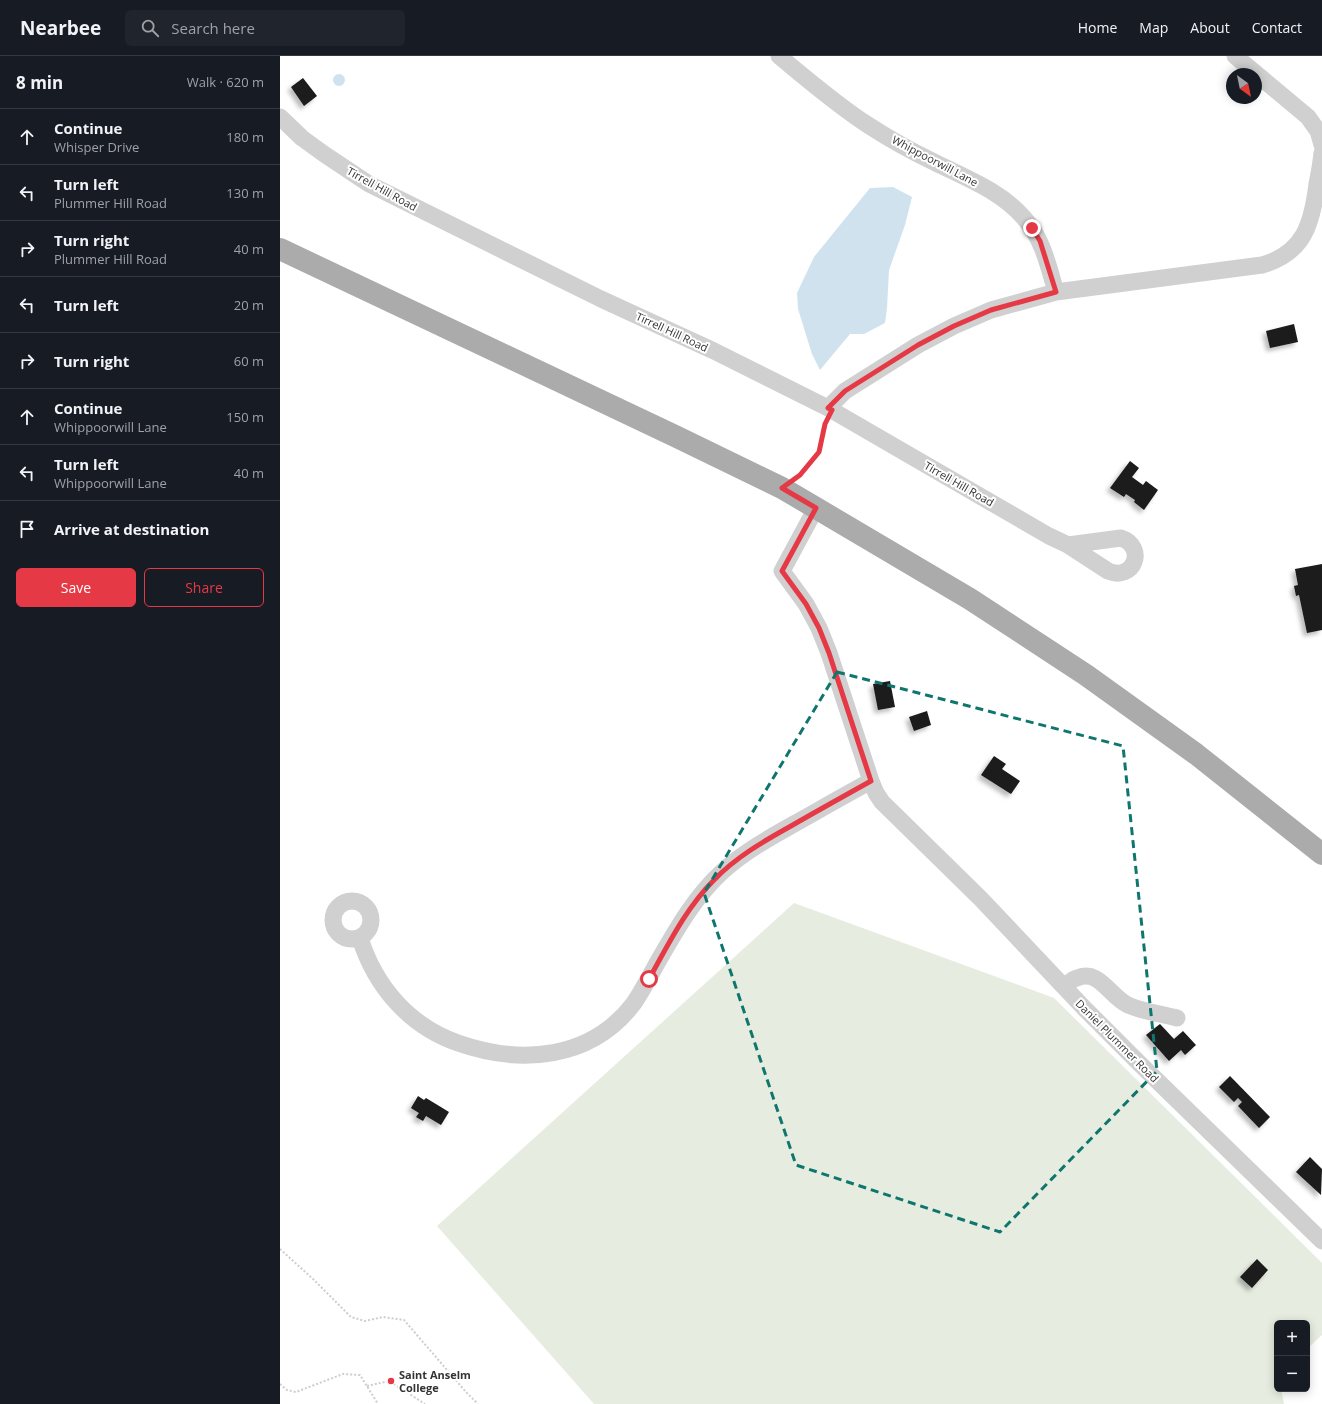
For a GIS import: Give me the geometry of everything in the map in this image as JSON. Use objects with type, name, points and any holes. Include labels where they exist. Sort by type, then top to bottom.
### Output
[{"type":"main road","points":[[280,249],[782,488],[970,598],[1086,675],[1196,754],[1322,854]]},
{"type":"street","name":"Whippoorwill Lane","points":[[779,56],[868,125],[932,161],[980,185],[1009,203],[1024,217],[1040,241],[1056,292]]},
{"type":"street","points":[[1235,56],[1308,117],[1318,131],[1322,145]]},
{"type":"street","name":"Tirrell Hill Road","points":[[280,117],[302,138],[369,184],[601,300],[714,351],[830,409],[1049,536],[1068,545]]},
{"type":"street","points":[[830,409],[840,395],[918,345],[954,326],[991,310],[1056,292],[1262,265],[1273,261],[1301,240],[1307,229],[1314,204],[1322,153]]},
{"type":"street","name":"Daniel Plummer Road","points":[[816,508],[782,571],[806,604],[819,628],[829,653],[871,781],[882,802],[981,899],[1064,987],[1141,1065],[1322,1241]]},
{"type":"street","points":[[360,938],[371,966],[394,1001],[414,1020],[426,1028],[458,1043],[495,1052],[529,1056],[556,1053],[595,1037],[609,1028],[625,1013],[649,979],[682,921],[697,899],[723,871],[756,846],[871,781]]},
{"type":"street","points":[[1064,987],[1076,978],[1089,975],[1103,983],[1116,998],[1129,1006],[1177,1018]]},
{"type":"path","points":[[782,488],[800,475],[819,452],[830,409]]},
{"type":"path","points":[[280,1249],[351,1317],[364,1321],[382,1317],[404,1320],[478,1404]]},
{"type":"path","points":[[280,1384],[287,1390],[296,1392],[344,1374],[360,1375],[378,1404]]},
{"type":"path","points":[[367,1386],[389,1381],[425,1404]]},
{"type":"highlighted area","points":[[837,672],[1123,746],[1157,1071],[1000,1232],[796,1165],[704,893]]},
{"type":"shaded area","points":[[794,903],[1054,998],[1322,1263],[1322,1335],[1310,1346],[1310,1320],[1274,1320],[1274,1392],[1282,1392],[1284,1404],[594,1404],[437,1226]]},
{"type":"water","points":[[337,74],[341,74],[345,80],[341,86],[337,86],[333,82],[333,78]]},
{"type":"water","points":[[893,187],[912,197],[905,225],[889,270],[885,323],[864,334],[850,334],[820,370],[812,354],[798,309],[797,293],[814,257],[870,188]]},
{"type":"building","points":[[303,78],[317,96],[304,106],[291,87]]},
{"type":"building","points":[[1294,324],[1298,342],[1270,348],[1266,331]]},
{"type":"building","points":[[1130,461],[1139,468],[1132,477],[1143,485],[1146,481],[1158,490],[1144,510],[1134,502],[1135,500],[1126,494],[1124,497],[1110,488]]},
{"type":"building","points":[[1322,564],[1322,630],[1307,633],[1299,595],[1296,596],[1294,586],[1298,585],[1295,569]]},
{"type":"building","points":[[890,681],[895,707],[878,710],[873,684]]},
{"type":"building","points":[[927,711],[931,725],[914,731],[909,717]]},
{"type":"building","points":[[994,756],[1006,764],[1002,769],[1020,781],[1011,794],[981,775]]},
{"type":"building","points":[[1160,1024],[1174,1039],[1183,1031],[1196,1045],[1185,1055],[1181,1050],[1169,1061],[1146,1035]]},
{"type":"building","points":[[1230,1076],[1270,1117],[1259,1128],[1238,1106],[1242,1102],[1238,1098],[1234,1102],[1219,1087]]},
{"type":"building","points":[[418,1096],[424,1100],[426,1098],[449,1112],[441,1125],[426,1116],[423,1121],[416,1117],[419,1113],[411,1108]]},
{"type":"building","points":[[1310,1157],[1322,1169],[1321,1195],[1296,1172]]},
{"type":"building","points":[[1257,1259],[1268,1270],[1252,1288],[1240,1277]]},
{"type":"place","name":"Saint Anselm College","points":[[391,1381]]},
{"type":"route","points":[[649,979],[682,921],[697,899],[723,871],[756,846],[871,781],[860,744],[819,628],[799,593],[782,571],[816,508],[782,488],[800,475],[818,454],[825,424],[832,410],[828,408],[845,391],[918,345],[954,326],[991,310],[1056,292],[1040,241],[1032,228]]}]
